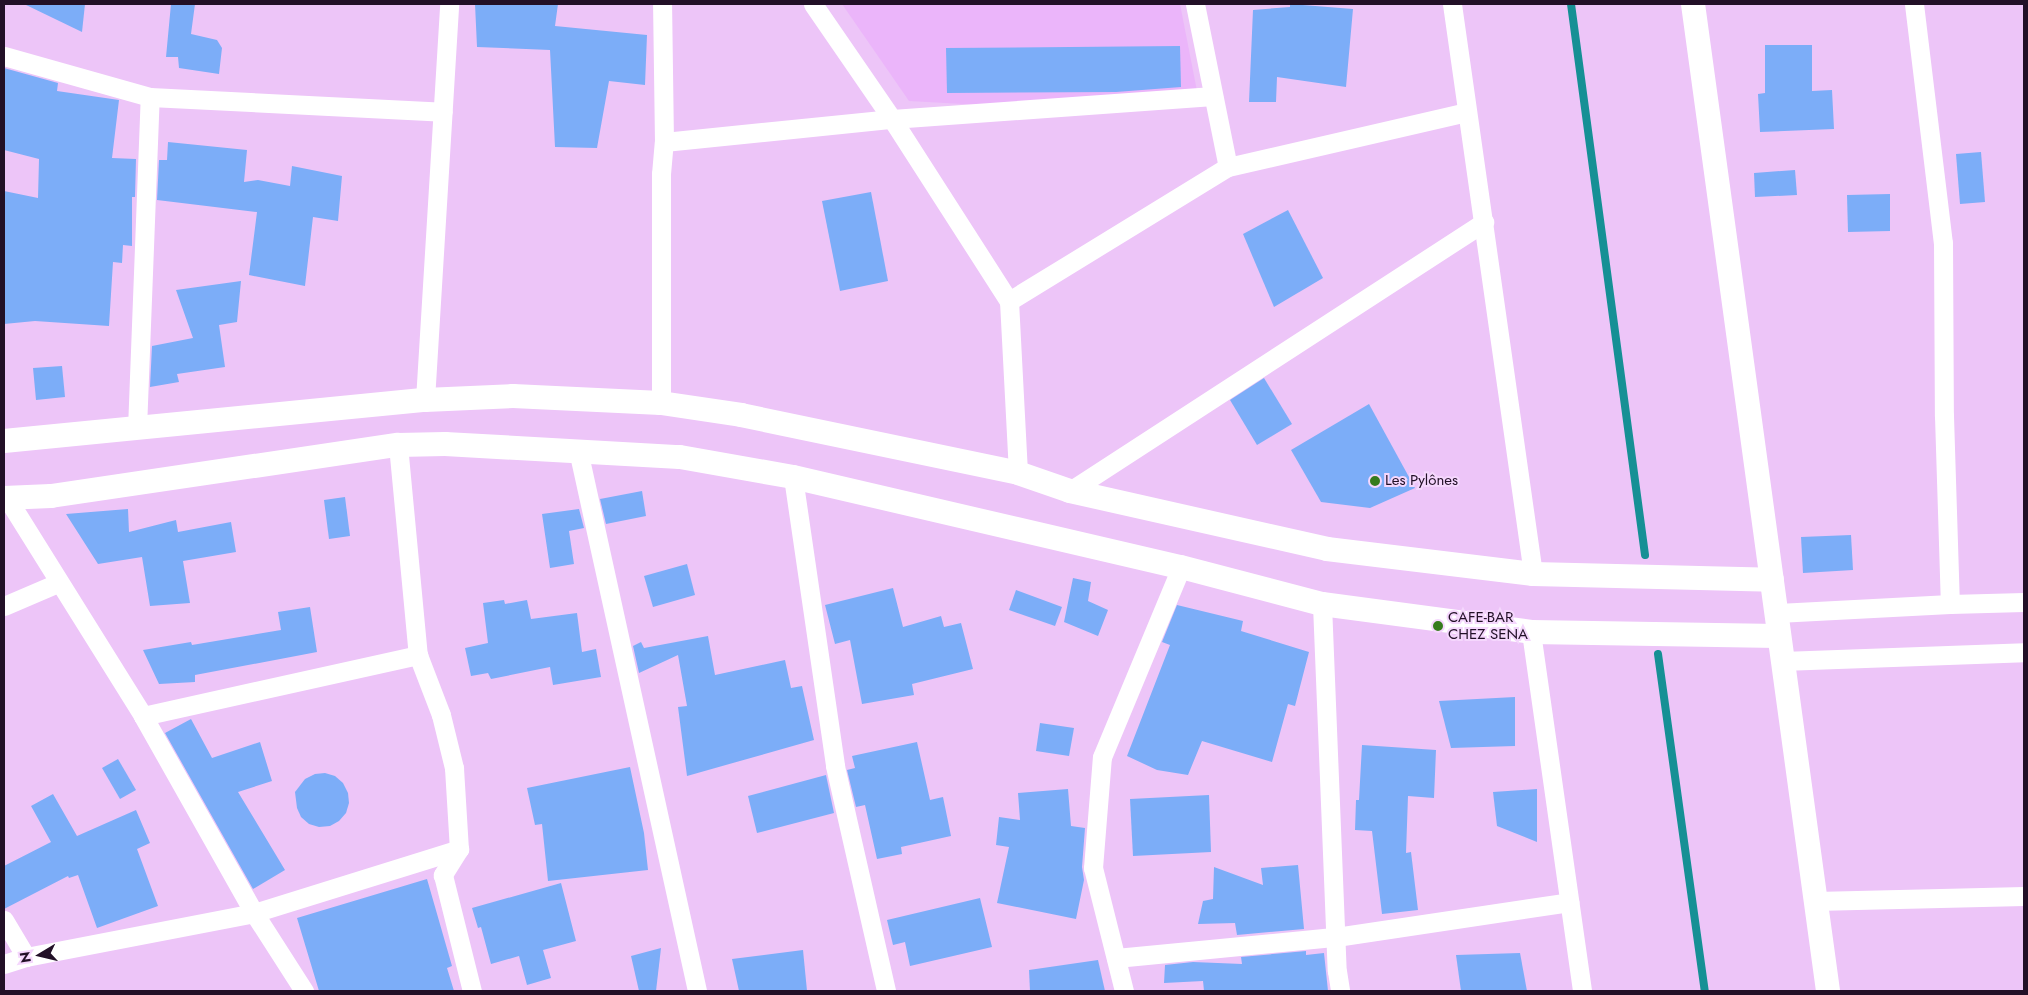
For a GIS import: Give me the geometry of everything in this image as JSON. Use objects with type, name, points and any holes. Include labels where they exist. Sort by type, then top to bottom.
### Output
[{"type":"street","points":[[425,400],[449,4]]},
{"type":"street","points":[[661,403],[660,174],[664,142],[662,4]]},
{"type":"street","points":[[813,4],[892,119],[1009,301],[1018,473]]},
{"type":"street","points":[[1194,4],[1228,167]]},
{"type":"street","points":[[1452,4],[1533,574]]},
{"type":"street","points":[[1693,4],[1828,991]]},
{"type":"street","points":[[1914,4],[1943,243],[1944,416],[1950,604]]},
{"type":"street","points":[[4,56],[150,97],[443,112]]},
{"type":"street","points":[[664,142],[892,119],[1213,96]]},
{"type":"street","points":[[137,429],[150,97]]},
{"type":"street","points":[[1009,301],[1228,167],[1467,112]]},
{"type":"street","points":[[1070,491],[1484,222]]},
{"type":"street","points":[[4,441],[425,400],[513,396],[661,403],[741,415],[1018,473],[1070,491],[1327,548],[1533,574],[1772,580]]},
{"type":"street","points":[[304,991],[254,912],[143,716],[5,498],[51,496],[398,445],[445,444],[578,450],[680,457],[793,478],[1180,566],[1322,604],[1531,632],[1777,625],[1950,604],[2024,602]]},
{"type":"street","points":[[398,445],[418,656],[441,715],[454,768],[459,849],[443,875],[472,991]]},
{"type":"street","points":[[578,450],[697,991]]},
{"type":"street","points":[[793,478],[835,766],[886,991]]},
{"type":"street","points":[[1124,991],[1092,868],[1102,757],[1180,566]]},
{"type":"street","points":[[4,606],[58,583]]},
{"type":"street","points":[[1322,604],[1340,991]]},
{"type":"street","points":[[1531,632],[1582,991]]},
{"type":"street","points":[[1782,660],[2024,652]]},
{"type":"street","points":[[143,716],[418,656]]},
{"type":"street","points":[[4,964],[26,957],[254,912],[459,849]]},
{"type":"street","points":[[1816,901],[2024,896]]},
{"type":"street","points":[[1116,958],[1336,937],[1569,902]]},
{"type":"street","points":[[4,920],[26,957]]},
{"type":"shaded area","points":[[842,4],[1180,4],[1197,91],[1017,107],[909,101]]},
{"type":"building","points":[[24,4],[85,4],[82,32]]},
{"type":"building","points":[[171,4],[195,4],[191,34],[217,40],[222,48],[219,74],[179,68],[178,57],[166,57]]},
{"type":"building","points":[[475,4],[558,4],[555,26],[647,35],[645,85],[609,81],[597,148],[555,147],[550,50],[477,47]]},
{"type":"building","points":[[1290,4],[1353,9],[1346,87],[1277,77],[1276,102],[1249,102],[1253,10],[1290,7]]},
{"type":"building","points":[[1765,45],[1812,45],[1812,91],[1832,90],[1834,129],[1760,132],[1758,94],[1765,93]]},
{"type":"building","points":[[1180,46],[1181,87],[1116,92],[947,93],[946,48]]},
{"type":"building","points":[[4,68],[58,83],[57,91],[119,100],[112,158],[136,159],[135,197],[132,197],[132,246],[123,245],[122,263],[113,262],[109,326],[35,321],[4,324],[4,191],[38,198],[39,159],[4,150]]},
{"type":"building","points":[[168,142],[247,150],[244,182],[258,180],[290,186],[292,166],[342,176],[338,221],[313,217],[305,286],[249,275],[257,212],[157,200],[159,160],[167,160]]},
{"type":"building","points":[[1981,152],[1985,202],[1960,204],[1956,154]]},
{"type":"building","points":[[1795,170],[1797,195],[1755,197],[1754,173]]},
{"type":"building","points":[[871,192],[888,281],[840,291],[822,201]]},
{"type":"building","points":[[1890,194],[1890,231],[1848,232],[1847,195]]},
{"type":"building","points":[[1288,210],[1323,278],[1274,307],[1243,234]]},
{"type":"building","points":[[241,281],[237,322],[219,325],[225,367],[177,374],[179,382],[150,387],[152,346],[193,338],[176,290]]},
{"type":"building","points":[[62,366],[65,397],[36,400],[33,368]]},
{"type":"building","points":[[1264,378],[1292,424],[1257,445],[1230,400]]},
{"type":"building","points":[[1369,404],[1415,488],[1370,508],[1321,502],[1291,450]]},
{"type":"building","points":[[642,491],[646,516],[606,524],[600,499]]},
{"type":"building","points":[[345,497],[350,536],[329,539],[324,500]]},
{"type":"building","points":[[128,509],[129,532],[176,520],[178,532],[231,522],[236,552],[183,561],[190,603],[150,606],[142,557],[98,564],[66,514]]},
{"type":"building","points":[[579,509],[584,528],[569,531],[574,564],[550,568],[542,514]]},
{"type":"building","points":[[1851,535],[1853,570],[1803,573],[1801,537]]},
{"type":"building","points":[[687,564],[695,595],[653,607],[644,576]]},
{"type":"building","points":[[1073,578],[1091,582],[1088,601],[1108,610],[1098,636],[1064,622]]},
{"type":"building","points":[[893,588],[903,627],[941,616],[944,627],[961,623],[973,669],[912,684],[914,695],[862,704],[850,640],[835,644],[825,605]]},
{"type":"building","points":[[1016,590],[1062,607],[1055,626],[1009,610]]},
{"type":"building","points":[[504,600],[505,604],[527,600],[531,619],[577,613],[582,652],[596,649],[601,677],[553,685],[550,667],[491,679],[488,673],[471,676],[465,648],[488,643],[483,603]]},
{"type":"building","points":[[1177,605],[1243,621],[1241,631],[1309,652],[1295,706],[1288,704],[1272,762],[1202,741],[1188,775],[1157,770],[1127,756],[1170,645],[1162,642]]},
{"type":"building","points":[[310,607],[317,652],[195,675],[195,682],[159,684],[143,650],[191,642],[192,645],[281,630],[278,612]]},
{"type":"building","points":[[708,636],[715,675],[785,660],[791,688],[802,686],[814,740],[687,776],[678,707],[687,706],[678,655],[639,673],[633,646],[641,642],[644,648]]},
{"type":"building","points":[[1515,697],[1515,746],[1451,748],[1439,701]]},
{"type":"building","points":[[191,719],[212,758],[260,742],[272,781],[238,792],[285,870],[253,889],[165,733]]},
{"type":"building","points":[[1040,723],[1074,728],[1069,756],[1036,751]]},
{"type":"building","points":[[917,742],[930,800],[943,797],[951,836],[901,847],[902,854],[877,859],[865,805],[856,807],[847,770],[855,768],[852,756]]},
{"type":"building","points":[[1362,745],[1436,750],[1434,798],[1408,796],[1406,853],[1411,852],[1418,910],[1382,914],[1372,831],[1355,830],[1356,800],[1359,800]]},
{"type":"building","points":[[118,759],[136,790],[120,799],[102,768]]},
{"type":"building","points":[[630,767],[644,833],[648,870],[548,881],[542,824],[535,825],[527,788]]},
{"type":"building","points":[[325,773],[335,776],[343,783],[348,793],[349,803],[346,813],[339,821],[330,826],[319,827],[309,824],[301,817],[297,808],[295,792],[305,779],[315,774]]},
{"type":"building","points":[[826,775],[834,813],[757,833],[748,796]]},
{"type":"building","points":[[1068,789],[1071,826],[1085,828],[1082,867],[1084,880],[1076,919],[997,903],[1009,847],[996,845],[999,817],[1020,820],[1018,793]]},
{"type":"building","points":[[1537,789],[1537,842],[1497,826],[1493,792]]},
{"type":"building","points":[[53,794],[77,836],[136,810],[150,843],[137,849],[158,906],[97,928],[78,875],[69,878],[68,876],[4,909],[4,866],[51,842],[31,806]]},
{"type":"building","points":[[1209,795],[1211,852],[1133,856],[1130,799]]},
{"type":"building","points":[[1298,865],[1304,929],[1237,935],[1235,923],[1198,924],[1203,901],[1213,899],[1214,867],[1263,885],[1261,868]]},
{"type":"building","points":[[427,879],[452,966],[447,968],[454,991],[319,991],[297,918]]},
{"type":"building","points":[[561,883],[576,941],[543,950],[551,978],[527,985],[519,956],[491,964],[481,927],[478,928],[472,908]]},
{"type":"building","points":[[980,898],[992,947],[910,966],[905,942],[893,945],[887,920]]},
{"type":"building","points":[[661,948],[656,991],[639,991],[631,956]]},
{"type":"building","points":[[803,950],[807,991],[739,991],[732,959]]},
{"type":"building","points":[[1306,951],[1306,955],[1324,953],[1328,991],[1204,991],[1203,981],[1164,983],[1165,965],[1193,962],[1242,964],[1241,957]]},
{"type":"building","points":[[1520,953],[1527,991],[1461,991],[1456,955]]},
{"type":"building","points":[[1098,960],[1105,991],[1030,991],[1029,970]]},
{"type":"waterway","points":[[1571,4],[1645,555]]},
{"type":"waterway","points":[[1658,654],[1705,991]]},
{"type":"place","name":"Les Pylônes","points":[[1375,481]]},
{"type":"place","name":"CAFE-BAR CHEZ SENA","points":[[1438,626]]}]
